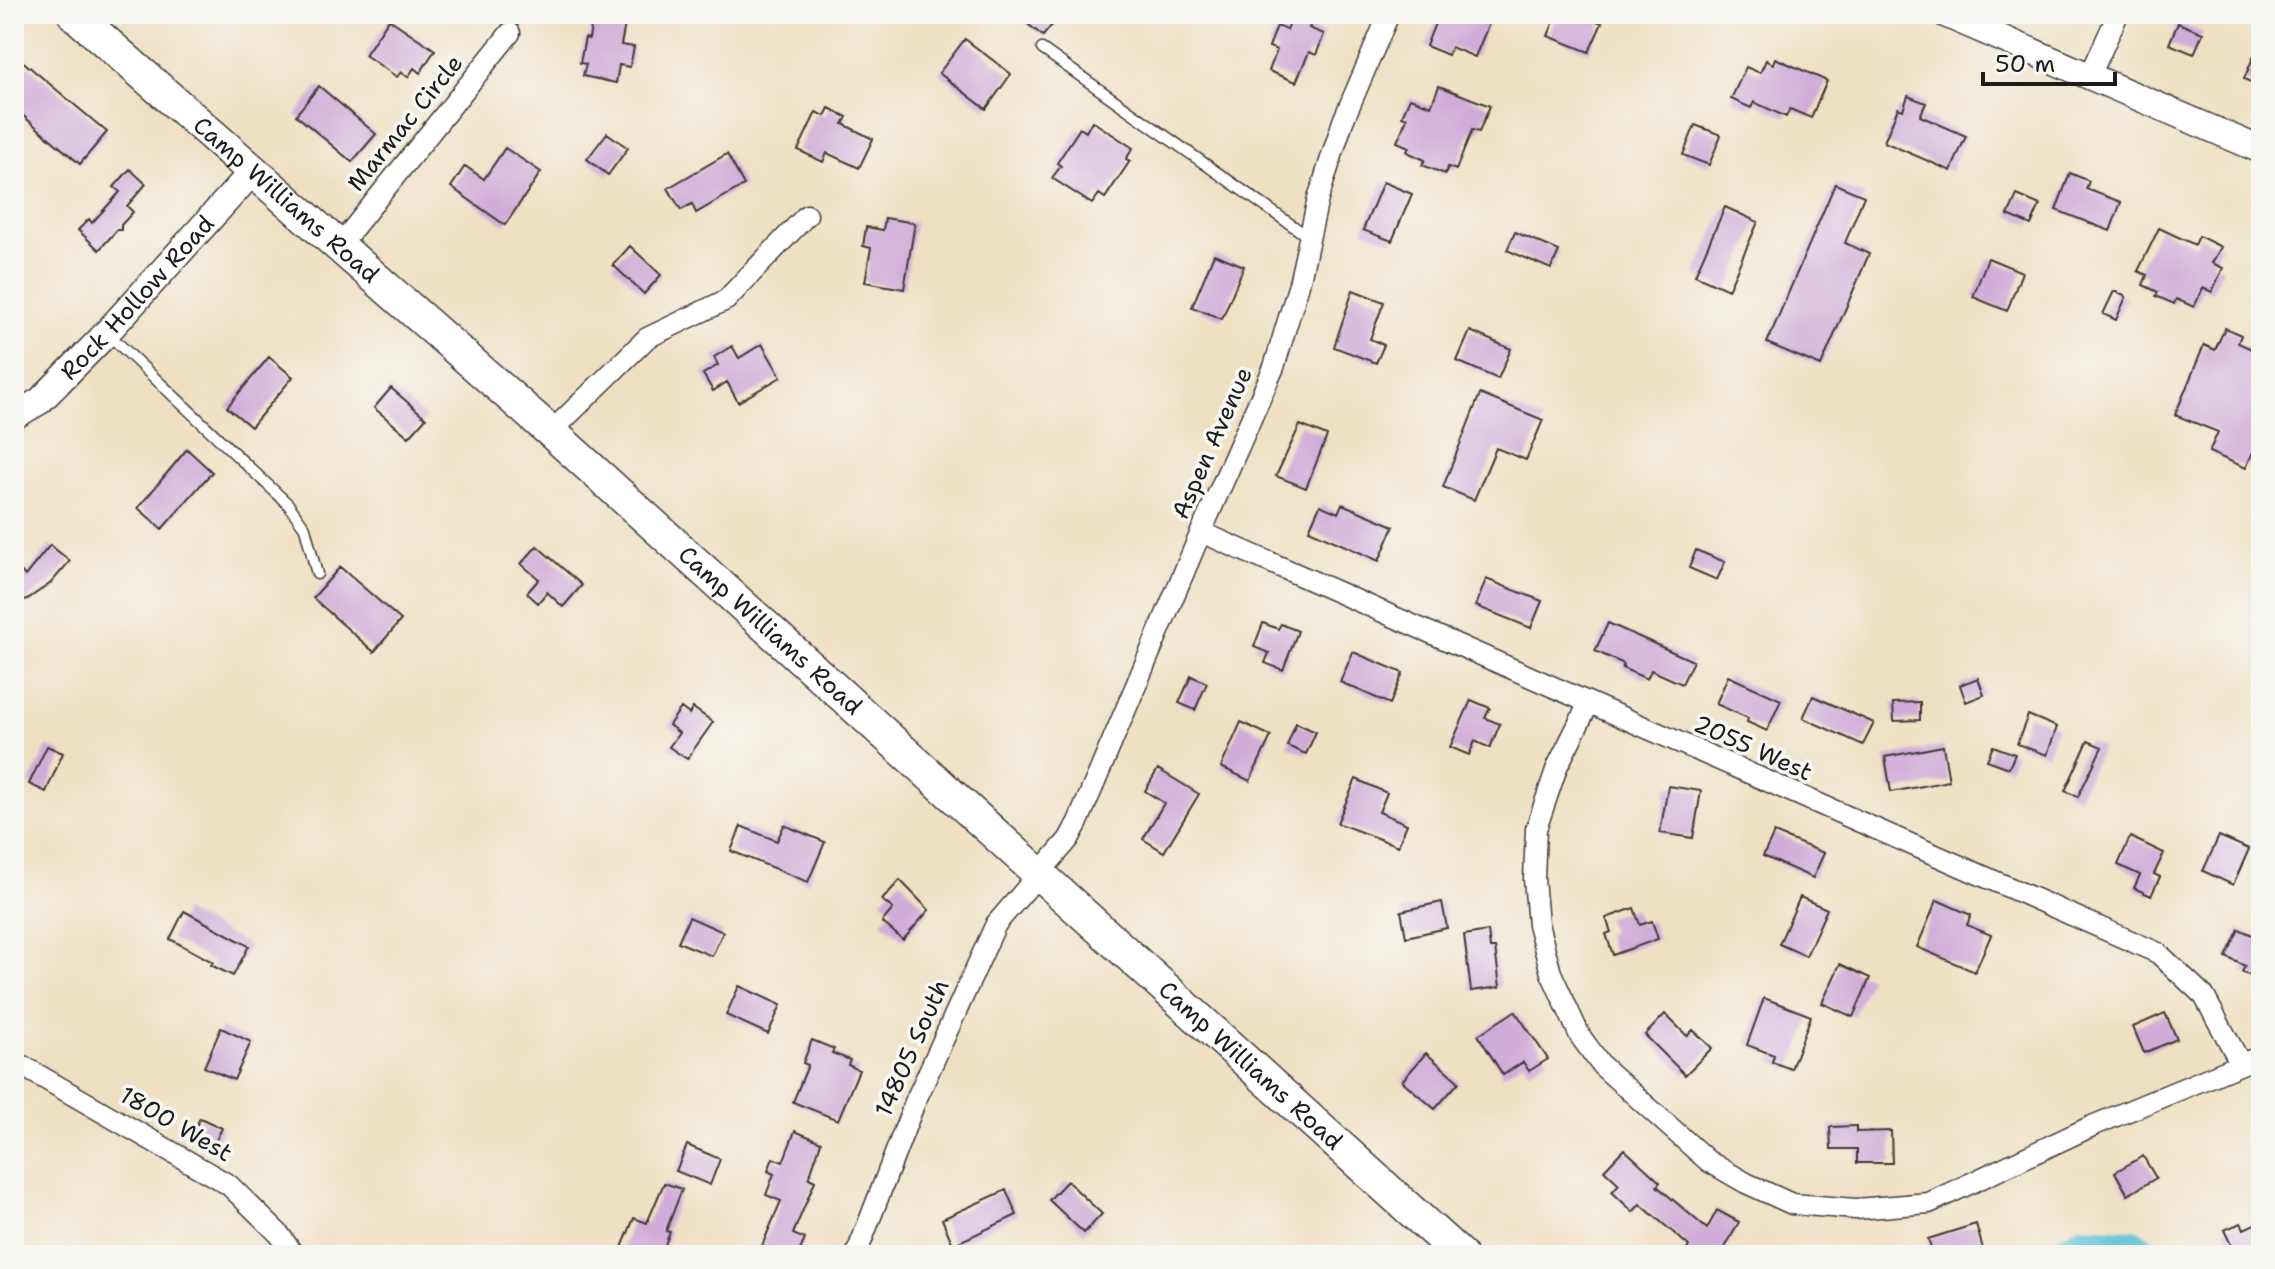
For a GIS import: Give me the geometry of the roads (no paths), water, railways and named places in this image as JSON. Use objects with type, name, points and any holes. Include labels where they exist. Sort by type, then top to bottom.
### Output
[{"type":"main road","name":"Camp Williams Road","points":[[74,14],[551,432],[1460,1255]]},
{"type":"street","name":"Aspen Avenue","points":[[1039,874],[1069,839],[1078,822],[1274,367],[1318,199],[1343,121],[1389,14]]},
{"type":"street","points":[[1945,14],[2261,150]]},
{"type":"street","points":[[2089,78],[2118,14]]},
{"type":"street","name":"Marmac Circle","points":[[340,245],[510,33]]},
{"type":"street","name":"Rock Hollow Road","points":[[14,416],[40,401],[254,170]]},
{"type":"street","points":[[551,432],[647,338],[726,300],[807,215]]},
{"type":"street","name":"2055 West","points":[[1201,532],[1588,705],[2158,953],[2204,996],[2241,1064]]},
{"type":"street","points":[[1588,705],[1557,767],[1536,829],[1534,879],[1547,961],[1580,1036],[1602,1066],[1708,1161],[1746,1183],[1792,1204],[1856,1209],[1929,1203],[2092,1126],[2261,1056]]},
{"type":"street","name":"14805 South","points":[[856,1255],[915,1102],[996,924],[1039,874]]},
{"type":"street","name":"1800 West","points":[[14,1061],[229,1185],[279,1234],[294,1255]]},
{"type":"lane","points":[[1042,49],[1310,238]]},
{"type":"lane","points":[[106,333],[288,504],[305,528],[317,574]]},
{"type":"waterway","points":[[2049,1255],[2080,1235],[2134,1238],[2164,1255]]}]
